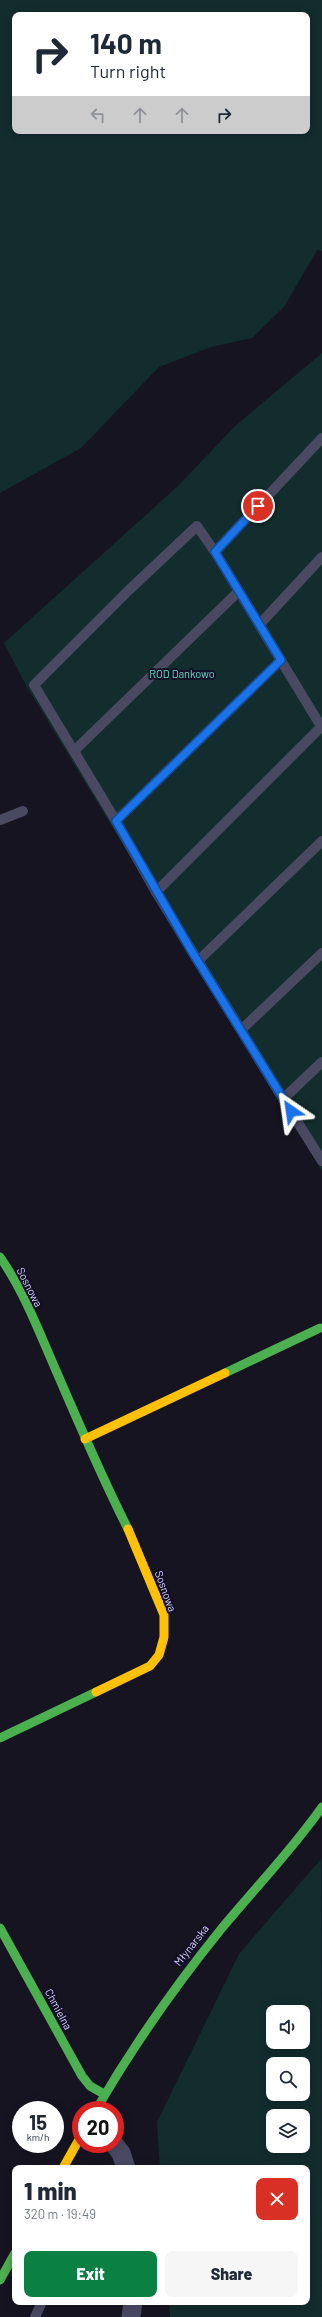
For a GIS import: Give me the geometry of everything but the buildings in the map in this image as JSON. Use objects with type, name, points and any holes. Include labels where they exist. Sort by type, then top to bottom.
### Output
[{"type":"street","name":"Sosnowa","points":[[0,1256],[13,1276],[34,1320],[85,1439],[132,1537],[164,1615],[164,1637],[159,1655],[150,1666],[0,1738]]},
{"type":"street","points":[[85,1439],[320,1328]]},
{"type":"street","name":"Młynarska","points":[[100,2101],[147,2025],[179,1980],[213,1937],[309,1826],[322,1808]]},
{"type":"street","name":"Chmielna","points":[[0,1928],[82,2076],[90,2086],[104,2094]]},
{"type":"street","points":[[64,2165],[72,2151]]},
{"type":"street","points":[[121,2153],[125,2165]]},
{"type":"street","points":[[0,2280],[12,2258]]},
{"type":"street","points":[[131,2317],[133,2305]]},
{"type":"lane","points":[[215,552],[322,438]]},
{"type":"lane","points":[[156,892],[322,727],[215,552],[197,526],[129,590],[34,685],[116,821],[156,892],[322,1161]]},
{"type":"lane","points":[[259,625],[322,557]]},
{"type":"lane","points":[[74,751],[239,591]]},
{"type":"lane","points":[[116,821],[281,660]]},
{"type":"lane","points":[[0,820],[23,811]]},
{"type":"lane","points":[[198,961],[322,841]]},
{"type":"lane","points":[[241,1030],[322,953]]},
{"type":"lane","points":[[283,1099],[322,1062]]},
{"type":"lane","points":[[35,2317],[41,2305]]},
{"type":"green space","points":[[0,0],[322,0],[322,251],[317,250],[284,307],[252,338],[211,347],[159,367],[81,448],[0,493]]},
{"type":"green space","name":"ROD Dankowo","points":[[322,353],[322,1171],[27,687],[4,643],[178,486],[235,426]]},
{"type":"green space","points":[[321,1859],[322,2317],[170,2317],[169,2305],[310,2305],[310,2165],[160,2165],[157,2122],[239,1954]]},
{"type":"traffic: fast","points":[[0,1257],[30,1310],[108,1489],[128,1529]]},
{"type":"traffic: fast","points":[[225,1373],[320,1328]]},
{"type":"traffic: fast","points":[[0,1738],[96,1692]]},
{"type":"traffic: fast","points":[[101,2101],[155,2017],[188,1972],[222,1928],[273,1869],[322,1807]]},
{"type":"traffic: fast","points":[[0,1928],[82,2076],[90,2086],[104,2094]]},
{"type":"traffic: fast","points":[[0,2280],[12,2258]]},
{"type":"traffic: slow","points":[[85,1439],[225,1373]]},
{"type":"traffic: slow","points":[[96,1692],[150,1666],[159,1655],[164,1637],[164,1615],[128,1529]]},
{"type":"traffic: slow","points":[[65,2165],[72,2152]]},
{"type":"route","points":[[258,506],[215,552],[281,660],[116,821],[191,950],[291,1111]]}]
